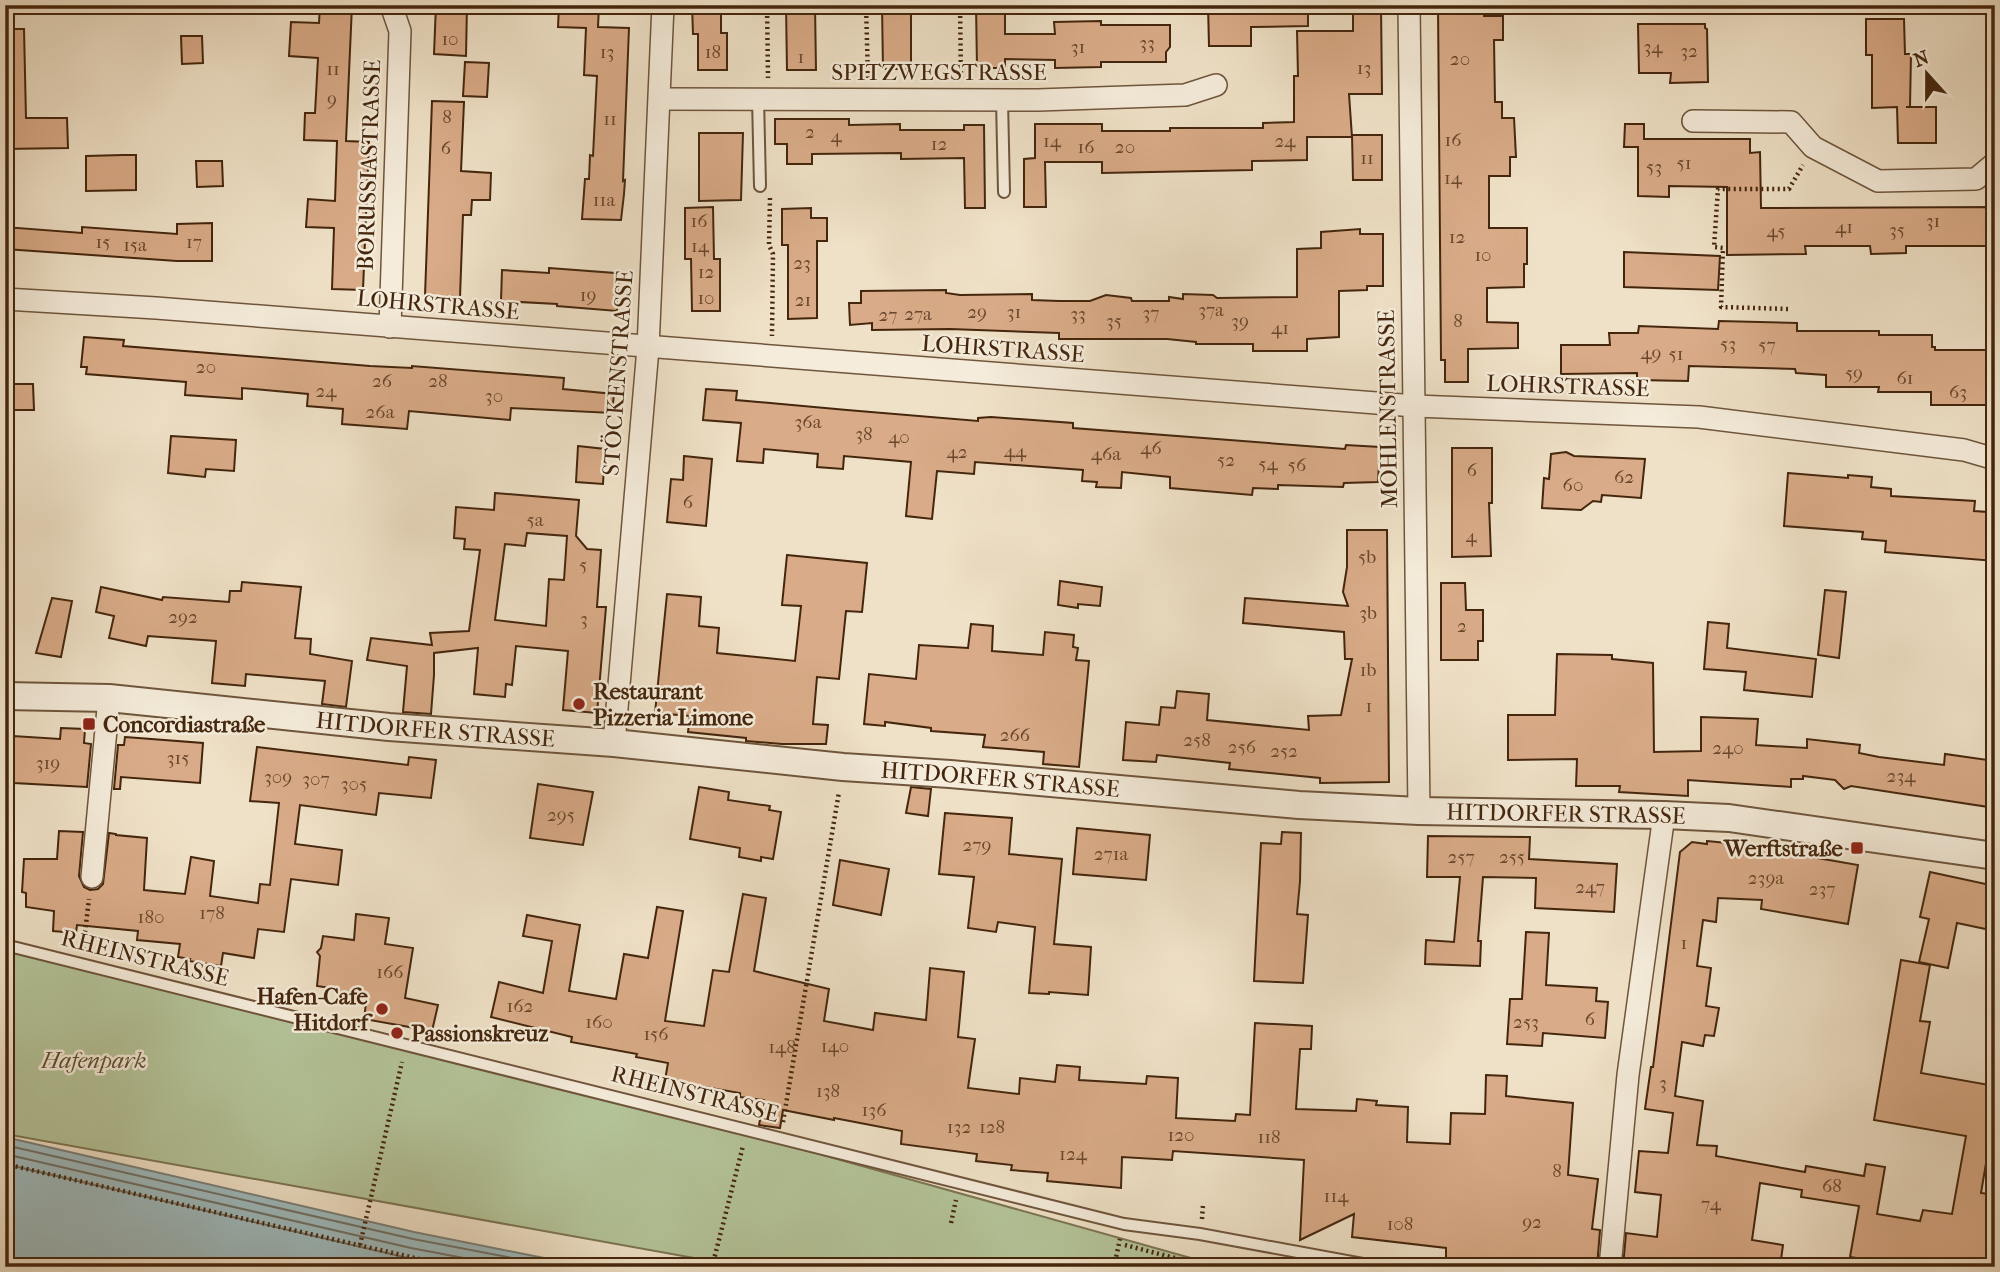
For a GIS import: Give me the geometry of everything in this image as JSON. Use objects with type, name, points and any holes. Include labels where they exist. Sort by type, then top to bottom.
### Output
[{"type":"street","name":"BORUSSIASTRASSE","points":[[390,327],[400,31],[391,5]]},
{"type":"street","name":"STÖCKENSTRASSE","points":[[614,743],[648,348],[663,5]]},
{"type":"street","name":"MOHLENSTRASSE","points":[[1409,5],[1419,811]]},
{"type":"street","name":"SPITZWEGSTRASSE","points":[[660,99],[1002,100],[1185,94],[1216,85]]},
{"type":"street","points":[[1693,121],[1791,122],[1813,148],[1878,181],[1976,179],[1995,163]]},
{"type":"street","name":"LOHRSTRASSE","points":[[5,299],[156,308],[1415,406],[1699,417],[1964,450],[1995,459]]},
{"type":"street","name":"HITDORFER STRASSE","points":[[5,696],[110,698],[389,727],[614,743],[843,768],[950,774],[1260,802],[1419,811],[1729,818],[1995,856]]},
{"type":"street","points":[[92,877],[110,698]]},
{"type":"street","points":[[1610,1267],[1628,1074],[1664,815]]},
{"type":"lane","points":[[760,186],[763,98]]},
{"type":"lane","points":[[1002,100],[1004,192]]},
{"type":"lane","name":"RHEINSTRASSE","points":[[5,945],[1124,1224],[1200,1234],[1379,1267]]},
{"type":"path","points":[[763,98],[767,5]]},
{"type":"path","points":[[866,5],[868,98]]},
{"type":"path","points":[[960,5],[962,99]]},
{"type":"path","points":[[1788,309],[1721,307],[1723,248],[1714,247],[1717,189],[1789,189],[1813,148]]},
{"type":"path","points":[[760,186],[770,197],[769,245],[773,254],[772,358]]},
{"type":"path","points":[[785,1115],[843,768]]},
{"type":"path","points":[[81,964],[92,877]]},
{"type":"path","points":[[360,1245],[399,1076]]},
{"type":"path","points":[[712,1267],[747,1129]]},
{"type":"path","points":[[5,1164],[454,1267]]},
{"type":"green space","name":"Hafenpark","points":[[5,946],[787,1145],[1223,1267],[744,1267],[5,1134]]},
{"type":"water","points":[[5,1137],[414,1232],[589,1267],[5,1267]]},
{"type":"building","points":[[320,5],[352,5],[346,141],[369,142],[363,290],[332,289],[334,228],[306,227],[308,199],[335,201],[337,141],[304,140],[305,113],[315,113],[318,58],[289,56],[291,22],[319,23]]},
{"type":"building","points":[[436,5],[467,5],[466,56],[434,54]]},
{"type":"building","points":[[559,5],[599,5],[598,27],[629,28],[623,181],[625,180],[621,220],[582,219],[585,179],[589,179],[590,155],[593,156],[597,76],[584,75],[586,28],[558,27]]},
{"type":"building","points":[[692,5],[721,5],[721,33],[727,33],[727,70],[698,70],[698,34],[693,34]]},
{"type":"building","points":[[786,5],[815,5],[816,70],[787,70]]},
{"type":"building","points":[[882,5],[911,5],[911,69],[883,69]]},
{"type":"building","points":[[976,5],[1005,5],[1005,34],[1055,34],[1054,22],[1101,21],[1101,25],[1170,25],[1170,47],[1166,52],[1166,62],[1101,62],[1101,67],[1055,68],[1055,60],[1005,59],[1005,68],[977,68]]},
{"type":"building","points":[[1208,5],[1308,5],[1308,26],[1251,27],[1251,46],[1209,46]]},
{"type":"building","points":[[1353,5],[1381,5],[1382,94],[1349,94],[1352,137],[1307,137],[1307,160],[1252,161],[1252,170],[1102,173],[1102,162],[1045,162],[1046,207],[1024,207],[1024,159],[1035,158],[1035,124],[1102,124],[1102,131],[1170,131],[1170,128],[1263,128],[1263,123],[1294,122],[1294,76],[1298,76],[1297,31],[1353,31]]},
{"type":"building","points":[[1438,5],[1484,5],[1484,16],[1503,16],[1503,40],[1494,40],[1495,102],[1502,102],[1502,118],[1514,118],[1516,157],[1510,157],[1510,176],[1489,176],[1489,228],[1527,228],[1524,287],[1487,288],[1487,322],[1518,323],[1518,348],[1468,349],[1468,382],[1445,382],[1445,360],[1441,360]]},
{"type":"building","points":[[1866,19],[1904,19],[1905,54],[1911,54],[1910,107],[1936,107],[1936,143],[1898,143],[1897,107],[1872,108],[1872,55],[1866,55]]},
{"type":"building","points":[[1638,24],[1705,24],[1708,82],[1670,83],[1671,73],[1639,73]]},
{"type":"building","points":[[5,29],[24,29],[26,118],[67,118],[68,148],[5,149]]},
{"type":"building","points":[[181,36],[202,36],[203,63],[182,64]]},
{"type":"building","points":[[465,62],[489,63],[487,97],[463,96]]},
{"type":"building","points":[[432,101],[464,102],[461,171],[491,173],[490,200],[472,200],[471,215],[463,215],[460,297],[425,296]]},
{"type":"building","points":[[775,119],[849,119],[849,125],[900,124],[900,130],[964,130],[964,125],[984,125],[985,208],[965,208],[964,158],[901,159],[901,153],[812,154],[812,164],[787,164],[787,144],[775,144]]},
{"type":"building","points":[[1625,124],[1644,124],[1644,139],[1750,139],[1750,153],[1760,152],[1761,208],[1995,207],[1995,246],[1906,246],[1906,253],[1871,254],[1870,246],[1805,246],[1806,254],[1727,255],[1727,187],[1669,186],[1669,197],[1638,196],[1638,147],[1624,147]]},
{"type":"building","points":[[699,133],[743,133],[741,200],[699,201]]},
{"type":"building","points":[[1352,135],[1382,135],[1382,180],[1353,180]]},
{"type":"building","points":[[136,155],[136,190],[86,191],[86,156]]},
{"type":"building","points":[[196,161],[222,161],[223,186],[197,187]]},
{"type":"building","points":[[713,207],[714,259],[720,259],[720,311],[692,311],[691,259],[685,259],[685,208]]},
{"type":"building","points":[[811,208],[811,218],[827,218],[827,241],[817,241],[817,318],[788,319],[788,245],[782,245],[782,209]]},
{"type":"building","points":[[212,223],[212,261],[5,249],[5,227],[82,233],[82,227],[177,234],[177,224]]},
{"type":"building","points":[[1360,229],[1360,234],[1383,234],[1383,286],[1367,286],[1367,290],[1339,291],[1339,337],[1307,339],[1307,351],[1253,351],[1253,344],[1196,344],[1167,339],[1059,339],[1059,333],[950,329],[872,330],[872,323],[850,325],[849,303],[861,303],[861,291],[946,290],[946,293],[960,295],[1032,294],[1032,300],[1059,301],[1090,301],[1106,295],[1131,298],[1132,301],[1169,301],[1169,297],[1183,299],[1183,294],[1213,295],[1217,298],[1297,297],[1297,249],[1321,248],[1321,232]]},
{"type":"building","points":[[1624,252],[1720,256],[1718,290],[1624,287]]},
{"type":"building","points":[[549,268],[615,273],[614,283],[619,284],[617,311],[501,301],[502,270],[549,273]]},
{"type":"building","points":[[1719,321],[1797,323],[1797,331],[1879,331],[1879,335],[1932,335],[1932,347],[1935,347],[1935,350],[1986,350],[1986,405],[1931,405],[1931,392],[1878,392],[1879,387],[1826,387],[1826,375],[1796,373],[1795,369],[1689,366],[1688,381],[1637,380],[1637,373],[1561,374],[1561,345],[1610,345],[1609,333],[1638,333],[1639,326],[1718,329]]},
{"type":"building","points":[[84,337],[124,340],[123,346],[564,378],[563,389],[614,394],[612,413],[511,408],[510,420],[409,411],[407,429],[342,424],[343,409],[307,406],[308,394],[242,388],[242,399],[185,395],[186,382],[86,374],[87,367],[81,367]]},
{"type":"building","points":[[10,384],[33,384],[34,410],[11,410]]},
{"type":"building","points":[[706,389],[737,391],[736,400],[847,410],[978,421],[978,418],[991,417],[1073,423],[1073,428],[1345,449],[1346,445],[1380,447],[1378,482],[1344,483],[1343,487],[1278,485],[1278,489],[1253,488],[1252,495],[1170,488],[1170,477],[1122,472],[1121,488],[1096,487],[1097,482],[1082,481],[1083,470],[975,462],[974,474],[937,471],[932,519],[906,516],[911,462],[844,456],[843,469],[817,467],[818,454],[764,449],[763,463],[737,461],[741,423],[703,420]]},
{"type":"building","points":[[171,436],[236,440],[234,471],[206,469],[205,477],[168,473]]},
{"type":"building","points":[[578,446],[605,449],[603,484],[576,482]]},
{"type":"building","points":[[1452,448],[1492,448],[1492,503],[1489,503],[1491,556],[1452,557]]},
{"type":"building","points":[[1566,452],[1574,456],[1645,459],[1641,498],[1602,495],[1601,502],[1593,501],[1581,510],[1542,508],[1544,478],[1549,479],[1551,454]]},
{"type":"building","points":[[684,456],[712,459],[706,526],[667,522],[671,479],[683,480]]},
{"type":"building","points":[[1788,473],[1848,478],[1848,475],[1872,477],[1871,487],[1891,489],[1891,496],[1975,501],[1974,511],[1988,512],[1987,519],[1995,520],[1995,561],[1885,552],[1886,541],[1862,539],[1863,532],[1784,526]]},
{"type":"building","points":[[495,493],[579,500],[576,536],[587,549],[601,550],[597,607],[606,607],[597,713],[563,710],[568,651],[516,646],[512,685],[506,684],[505,697],[474,694],[478,648],[434,653],[431,714],[403,712],[407,666],[367,660],[371,638],[432,645],[430,633],[469,631],[480,550],[464,549],[465,539],[454,538],[456,507],[494,510]],"holes":[[[527,533],[567,536],[564,580],[549,579],[546,626],[495,620],[505,544],[525,546]]]},
{"type":"building","points":[[1347,530],[1387,530],[1389,782],[1320,783],[1320,778],[1229,769],[1230,763],[1157,755],[1156,762],[1123,760],[1126,722],[1159,725],[1161,707],[1175,708],[1177,691],[1209,694],[1207,720],[1309,730],[1308,716],[1341,715],[1352,659],[1345,659],[1344,632],[1243,623],[1245,598],[1348,606],[1343,592],[1347,567]]},
{"type":"building","points":[[787,555],[867,563],[862,612],[846,611],[839,679],[817,677],[813,724],[828,725],[826,744],[746,741],[746,738],[688,732],[690,716],[655,713],[667,594],[701,597],[699,626],[719,628],[717,653],[795,661],[801,606],[782,605]]},
{"type":"building","points":[[1060,581],[1102,587],[1100,606],[1078,604],[1078,608],[1058,605]]},
{"type":"building","points":[[242,582],[301,587],[295,638],[311,639],[310,654],[352,661],[346,707],[322,704],[325,681],[246,674],[245,686],[212,683],[216,641],[148,636],[146,646],[109,638],[114,616],[96,612],[101,587],[162,600],[163,597],[229,602],[230,591],[241,591]]},
{"type":"building","points":[[1441,583],[1465,583],[1466,610],[1483,610],[1483,641],[1478,641],[1478,660],[1441,660]]},
{"type":"building","points":[[1825,590],[1846,592],[1839,658],[1818,655]]},
{"type":"building","points":[[52,598],[72,601],[61,657],[36,653]]},
{"type":"building","points":[[1708,622],[1729,624],[1727,648],[1816,659],[1812,697],[1744,690],[1746,672],[1704,669]]},
{"type":"building","points":[[971,624],[993,626],[992,651],[1043,655],[1045,632],[1074,635],[1073,647],[1078,648],[1076,660],[1089,661],[1079,767],[1043,764],[1044,752],[983,747],[985,735],[931,731],[931,728],[885,722],[885,726],[864,724],[869,674],[916,679],[919,645],[968,648]]},
{"type":"building","points":[[1557,654],[1612,655],[1612,659],[1653,663],[1654,752],[1701,751],[1701,717],[1758,719],[1756,745],[1807,748],[1807,739],[1860,745],[1859,753],[1879,757],[1944,765],[1945,754],[1995,761],[1995,808],[1851,786],[1844,789],[1835,780],[1803,776],[1803,779],[1791,779],[1791,787],[1688,780],[1688,796],[1619,792],[1620,786],[1576,786],[1577,759],[1508,760],[1508,715],[1555,715]]},
{"type":"building","points":[[61,728],[85,729],[84,743],[91,744],[87,787],[14,783],[14,770],[5,770],[5,742],[11,743],[13,736],[60,739]]},
{"type":"building","points":[[125,737],[203,743],[200,783],[121,777],[120,789],[114,789],[118,745],[124,745]]},
{"type":"building","points":[[257,747],[408,765],[409,757],[436,760],[431,798],[379,793],[376,815],[300,805],[295,844],[342,850],[338,885],[291,879],[284,932],[258,929],[254,958],[223,953],[221,966],[178,957],[180,944],[137,940],[138,931],[77,925],[76,933],[53,931],[54,911],[26,907],[26,893],[22,892],[24,859],[57,859],[59,831],[83,832],[79,876],[84,887],[90,890],[98,889],[103,884],[109,833],[147,838],[144,890],[185,894],[191,857],[214,861],[210,896],[258,903],[260,884],[270,885],[279,803],[250,801]]},
{"type":"building","points":[[538,784],[593,792],[583,845],[530,838]]},
{"type":"building","points":[[699,787],[729,792],[728,800],[770,806],[769,810],[781,812],[773,859],[761,857],[761,861],[739,857],[740,848],[690,839]]},
{"type":"building","points":[[911,787],[931,789],[928,816],[906,813]]},
{"type":"building","points":[[945,813],[1012,818],[1009,854],[1062,859],[1054,944],[1091,947],[1088,995],[1029,993],[1035,927],[998,922],[996,932],[968,928],[974,877],[939,874]]},
{"type":"building","points":[[1077,828],[1150,835],[1146,880],[1073,874]]},
{"type":"building","points":[[1282,832],[1301,833],[1297,914],[1308,915],[1303,983],[1254,981],[1261,843],[1281,844]]},
{"type":"building","points":[[1428,836],[1530,837],[1529,859],[1617,864],[1614,912],[1535,908],[1536,878],[1483,877],[1478,941],[1481,941],[1480,966],[1425,964],[1426,940],[1454,942],[1460,877],[1427,877]]},
{"type":"building","points":[[1707,841],[1858,865],[1848,924],[1761,909],[1762,900],[1718,898],[1716,922],[1703,920],[1697,966],[1711,968],[1706,1006],[1719,1008],[1714,1036],[1705,1035],[1703,1046],[1682,1042],[1675,1096],[1703,1101],[1697,1145],[1717,1146],[1716,1156],[1805,1172],[1806,1166],[1864,1176],[1866,1164],[1885,1167],[1877,1214],[1920,1221],[1923,1210],[1952,1214],[1966,1136],[1874,1120],[1901,960],[1930,965],[1920,1021],[1930,1022],[1921,1073],[1995,1086],[1995,1110],[1981,1193],[1995,1195],[1995,1248],[1992,1267],[1896,1267],[1896,1264],[1850,1257],[1859,1206],[1801,1197],[1802,1190],[1760,1183],[1752,1240],[1783,1245],[1780,1267],[1623,1267],[1626,1233],[1657,1237],[1661,1195],[1635,1192],[1639,1151],[1668,1153],[1673,1113],[1645,1109],[1653,1067],[1680,852],[1692,842],[1707,844]]},
{"type":"building","points":[[840,860],[889,869],[881,915],[833,905]]},
{"type":"building","points":[[1930,872],[1995,886],[1995,931],[1957,923],[1948,968],[1919,962],[1929,919],[1920,917]]},
{"type":"building","points":[[743,894],[766,898],[754,971],[829,989],[824,1021],[873,1030],[875,1013],[926,1020],[930,968],[964,972],[958,1037],[975,1039],[968,1088],[1019,1094],[1020,1078],[1055,1082],[1057,1065],[1080,1067],[1079,1080],[1146,1084],[1147,1076],[1178,1078],[1176,1118],[1235,1121],[1236,1114],[1250,1115],[1255,1023],[1312,1026],[1311,1049],[1300,1049],[1296,1109],[1356,1111],[1357,1099],[1377,1101],[1376,1105],[1408,1107],[1407,1142],[1450,1144],[1451,1113],[1485,1114],[1486,1075],[1507,1076],[1506,1096],[1573,1103],[1568,1175],[1598,1179],[1592,1229],[1600,1230],[1597,1267],[1477,1267],[1477,1261],[1446,1259],[1446,1248],[1352,1237],[1354,1214],[1300,1240],[1304,1160],[1173,1151],[1172,1160],[1122,1157],[1121,1188],[1047,1181],[1048,1173],[1011,1170],[1012,1165],[976,1161],[977,1154],[901,1144],[902,1131],[834,1118],[783,1110],[780,1128],[759,1125],[764,1100],[740,1097],[740,1093],[665,1080],[668,1063],[636,1057],[637,1054],[571,1042],[572,1037],[491,1017],[499,982],[543,993],[552,941],[523,936],[527,915],[580,925],[569,991],[616,999],[624,954],[648,958],[657,907],[683,911],[665,1021],[704,1026],[713,970],[729,972]]},
{"type":"building","points":[[356,914],[389,918],[385,944],[413,948],[405,998],[438,1005],[432,1031],[364,1019],[367,995],[317,986],[320,956],[317,952],[321,948],[323,936],[354,940]]},
{"type":"building","points":[[1526,932],[1549,933],[1546,985],[1597,988],[1596,1001],[1608,1002],[1605,1038],[1543,1033],[1542,1046],[1507,1044],[1510,999],[1522,999]]},
{"type":"place","name":"Restaurant Pizzeria Limone","points":[[579,704]]},
{"type":"place","name":"Concordiastraße","points":[[89,724]]},
{"type":"place","name":"Werftstraße","points":[[1857,848]]},
{"type":"place","name":"Hafen-Cafe Hitdorf","points":[[382,1009]]},
{"type":"place","name":"Passionskreuz","points":[[397,1033]]}]
